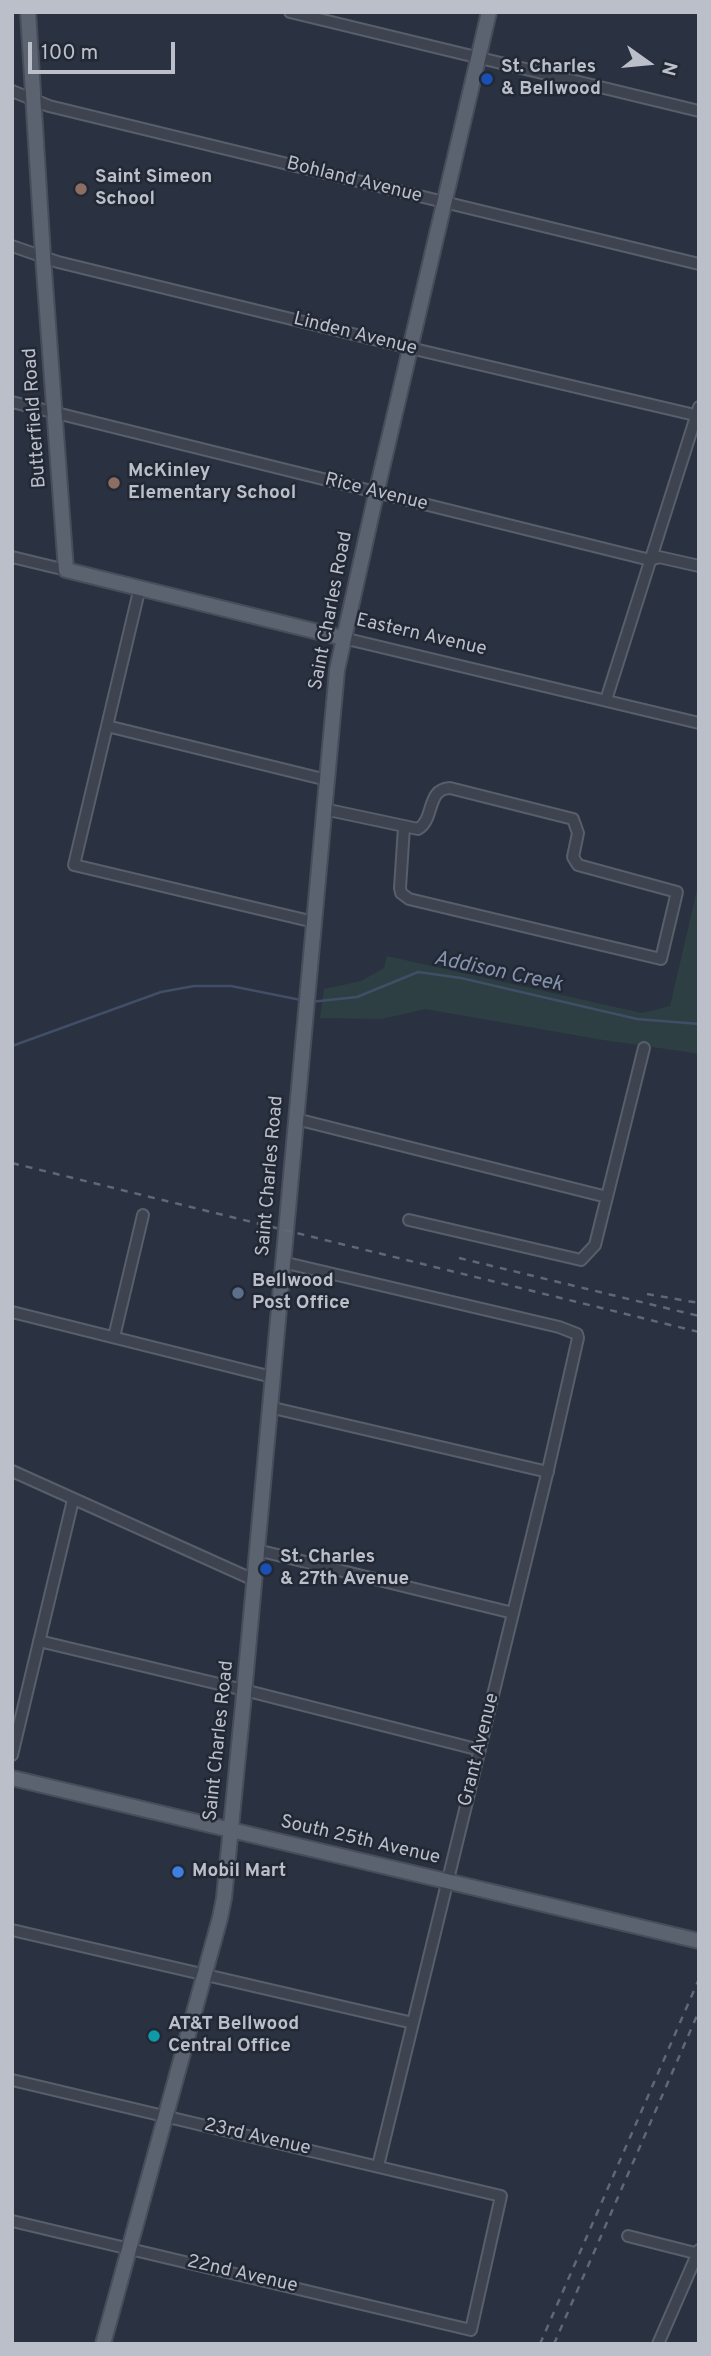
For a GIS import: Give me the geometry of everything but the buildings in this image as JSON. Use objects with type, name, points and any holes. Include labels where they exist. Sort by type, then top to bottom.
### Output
[{"type":"main road","name":"Butterfield Road","points":[[28,12],[66,569]]},
{"type":"main road","name":"Saint Charles Road","points":[[103,2344],[224,1898],[337,670],[489,12]]},
{"type":"main road","name":"Eastern Avenue","points":[[66,569],[343,638]]},
{"type":"main road","name":"South 25th Avenue","points":[[12,1778],[699,1941]]},
{"type":"street","points":[[290,12],[699,111]]},
{"type":"street","name":"Bohland Avenue","points":[[12,91],[49,106],[699,264]]},
{"type":"street","name":"Linden Avenue","points":[[12,246],[58,262],[410,348],[698,413]]},
{"type":"street","name":"Rice Avenue","points":[[12,402],[376,494],[650,559],[659,557],[699,566]]},
{"type":"street","points":[[606,700],[698,413]]},
{"type":"street","name":"Eastern Avenue","points":[[12,557],[66,569]]},
{"type":"street","points":[[140,587],[74,865],[314,922]]},
{"type":"street","name":"Eastern Avenue","points":[[343,638],[699,723]]},
{"type":"street","points":[[107,726],[327,780]]},
{"type":"street","points":[[324,809],[418,829],[424,825],[433,797],[440,790],[450,788],[573,819],[578,833],[573,857],[578,865],[677,892],[661,959],[409,899],[401,893],[400,888],[404,827]]},
{"type":"street","points":[[409,1220],[581,1260],[595,1245],[644,1048]]},
{"type":"street","points":[[296,1119],[607,1197]]},
{"type":"street","points":[[114,1338],[143,1215]]},
{"type":"street","name":"Grant Avenue","points":[[282,1262],[559,1327],[577,1334],[578,1344],[548,1472],[378,2166]]},
{"type":"street","points":[[12,1312],[272,1377]]},
{"type":"street","points":[[269,1407],[548,1472]]},
{"type":"street","points":[[12,1471],[254,1580]]},
{"type":"street","points":[[12,1755],[73,1500]]},
{"type":"street","points":[[257,1550],[513,1613]]},
{"type":"street","points":[[39,1641],[480,1750]]},
{"type":"street","points":[[12,1930],[413,2023]]},
{"type":"street","name":"23rd Avenue","points":[[12,2080],[501,2196],[471,2330]]},
{"type":"street","name":"22nd Avenue","points":[[12,2221],[471,2330]]},
{"type":"street","points":[[628,2236],[698,2252],[658,2344]]},
{"type":"shaded area","points":[[699,881],[699,1056],[694,1053],[425,1009],[382,1019],[320,1018],[324,989],[361,981],[384,968],[387,956],[642,1013],[670,1006]]},
{"type":"waterway","name":"Addison Creek","points":[[310,1002],[357,997],[418,972],[461,978],[637,1019],[699,1024]]},
{"type":"waterway","name":"Addison Creek","points":[[12,1046],[161,992],[194,986],[231,986],[301,1000]]},
{"type":"railway","points":[[12,1163],[699,1332]]},
{"type":"railway","points":[[459,1258],[699,1316]]},
{"type":"railway","points":[[647,1294],[699,1303]]},
{"type":"railway","points":[[540,2344],[699,1979]]},
{"type":"railway","points":[[554,2344],[699,2011]]},
{"type":"place","name":"St. Charles & Bellwood","points":[[487,79]]},
{"type":"place","name":"Saint Simeon School","points":[[81,189]]},
{"type":"place","name":"McKinley Elementary School","points":[[114,483]]},
{"type":"place","name":"Bellwood Post Office","points":[[238,1293]]},
{"type":"place","name":"St. Charles & 27th Avenue","points":[[266,1569]]},
{"type":"place","name":"Mobil Mart","points":[[178,1872]]},
{"type":"place","name":"AT&T Bellwood Central Office","points":[[154,2036]]}]
